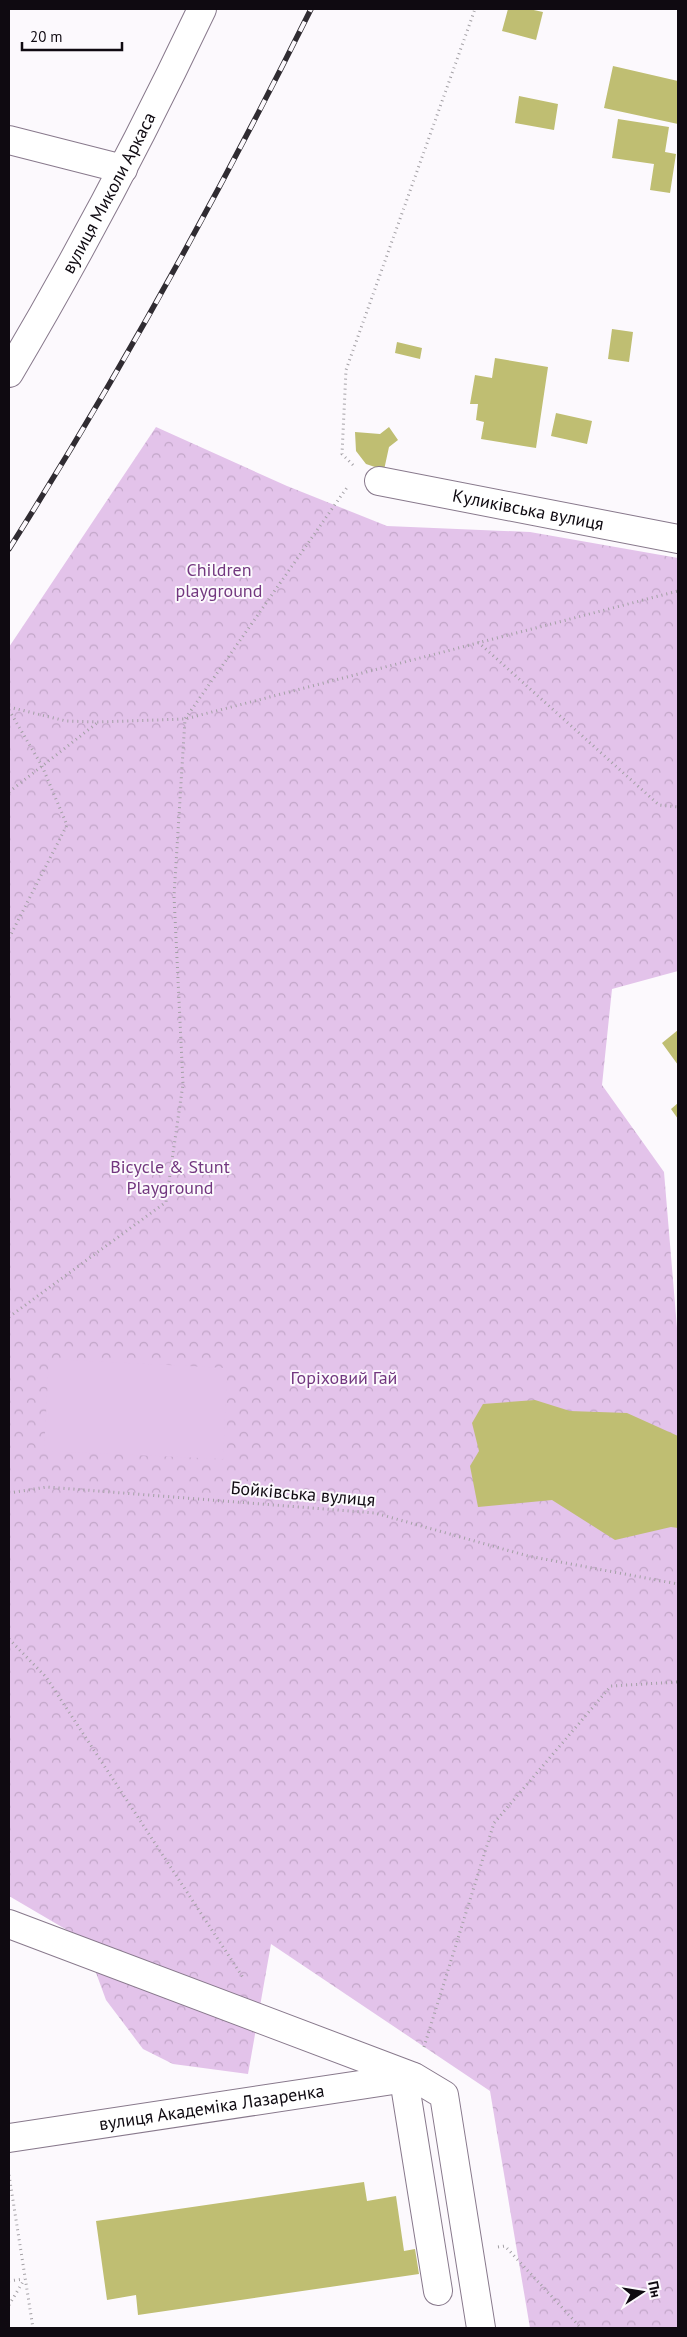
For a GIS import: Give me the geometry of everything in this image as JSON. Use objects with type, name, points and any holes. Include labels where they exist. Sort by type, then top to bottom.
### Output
[{"type":"street","name":"вулиця Миколи Аркаса","points":[[9,373],[47,310],[123,169],[202,9]]},
{"type":"street","points":[[9,140],[123,169]]},
{"type":"street","name":"Куликівська вулиця","points":[[369,476],[678,540]]},
{"type":"street","points":[[9,1924],[409,2078],[444,2095],[480,2328]]},
{"type":"street","points":[[409,2078],[438,2291]]},
{"type":"street","name":"вулиця Академіка Лазаренка","points":[[9,2138],[409,2078]]},
{"type":"path","points":[[9,1317],[166,1202],[183,1084],[174,896],[185,719],[369,476],[342,454],[346,370],[474,9]]},
{"type":"path","points":[[9,708],[66,721],[98,722],[185,719],[678,590]]},
{"type":"path","points":[[478,642],[659,805],[678,807]]},
{"type":"path","points":[[9,708],[42,766],[66,826],[9,938]]},
{"type":"path","points":[[9,792],[98,722]]},
{"type":"path","name":"Бойківська вулиця","points":[[9,1493],[47,1486],[375,1512],[528,1556],[678,1584]]},
{"type":"path","points":[[9,1639],[46,1677],[247,1983]]},
{"type":"path","points":[[409,2078],[494,1823],[611,1686],[678,1682]]},
{"type":"path","points":[[9,2175],[33,2328]]},
{"type":"path","points":[[468,2251],[505,2246],[582,2328]]},
{"type":"path","points":[[9,2281],[25,2279]]},
{"type":"path","points":[[9,2305],[25,2279]]},
{"type":"green space","name":"Горіховий Гай","points":[[156,427],[287,486],[387,526],[530,532],[678,558],[678,971],[612,989],[602,1085],[664,1172],[678,1340],[678,2328],[530,2328],[490,2091],[271,1944],[248,2074],[173,2064],[143,2049],[106,2000],[84,1940],[9,1896],[9,647]]},
{"type":"green space","points":[[49,1359],[227,1368],[223,1459],[44,1451]]},
{"type":"building","points":[[508,9],[529,9],[543,12],[536,40],[502,31]]},
{"type":"building","points":[[613,66],[678,81],[678,124],[604,108]]},
{"type":"building","points":[[519,96],[558,104],[554,130],[515,123]]},
{"type":"building","points":[[618,119],[669,127],[665,152],[676,154],[670,193],[650,190],[654,164],[612,158]]},
{"type":"building","points":[[612,329],[633,332],[629,362],[608,359]]},
{"type":"building","points":[[397,342],[422,348],[420,359],[395,353]]},
{"type":"building","points":[[495,358],[548,367],[536,448],[481,439],[484,422],[476,420],[478,404],[470,404],[475,375],[492,378]]},
{"type":"building","points":[[556,413],[592,421],[587,444],[551,436]]},
{"type":"building","points":[[389,427],[398,440],[389,447],[384,470],[366,464],[356,451],[355,432],[380,434]]},
{"type":"building","points":[[678,1030],[678,1065],[662,1043]]},
{"type":"building","points":[[678,1103],[678,1119],[671,1109]]},
{"type":"building","points":[[535,1400],[570,1411],[627,1413],[678,1436],[678,1528],[671,1527],[615,1540],[552,1500],[478,1507],[470,1466],[479,1451],[472,1423],[483,1404]]},
{"type":"building","points":[[364,2182],[367,2201],[396,2196],[404,2251],[415,2249],[419,2274],[138,2315],[136,2295],[107,2300],[96,2221]]},
{"type":"railway","points":[[9,549],[90,417],[167,283],[241,147],[311,9]]},
{"type":"park label","name":"Children playground","points":[[219,580]]},
{"type":"park label","name":"Bicycle & Stunt Playground","points":[[170,1177]]}]
